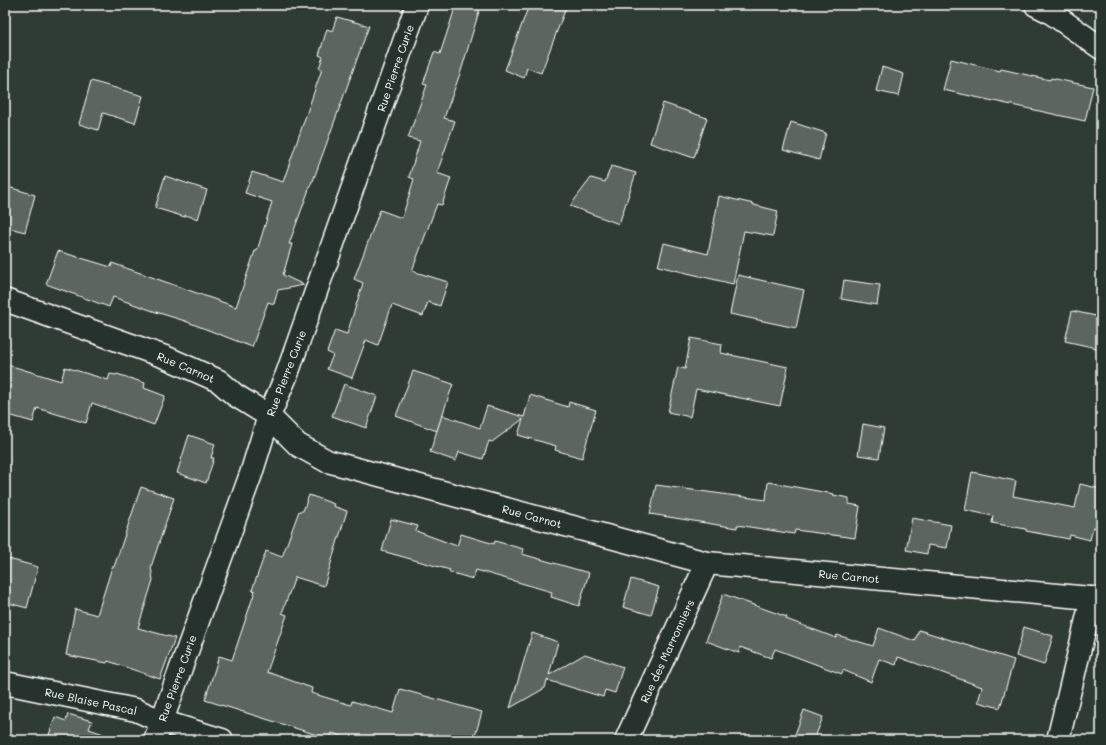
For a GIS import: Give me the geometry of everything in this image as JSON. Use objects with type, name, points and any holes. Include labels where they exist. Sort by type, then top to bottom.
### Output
[{"type":"street","name":"Rue Pierre Curie","points":[[158,730],[251,474],[269,416],[287,374],[417,5]]},
{"type":"street","points":[[1036,5],[1050,12],[1101,48]]},
{"type":"street","name":"Rue Carnot","points":[[5,300],[165,357],[219,381],[235,394],[269,416],[298,445],[328,461],[707,563],[1097,598]]},
{"type":"street","name":"Rue des Marronniers","points":[[626,740],[707,563]]},
{"type":"street","points":[[1058,740],[1097,598]]},
{"type":"street","name":"Rue Blaise Pascal","points":[[5,683],[136,710],[158,730],[222,740]]},
{"type":"building","points":[[456,5],[481,5],[461,71],[444,118],[455,121],[437,173],[451,178],[442,205],[437,204],[412,271],[448,282],[440,306],[428,302],[423,316],[392,305],[378,345],[366,340],[352,378],[327,369],[333,355],[327,352],[335,330],[347,334],[363,283],[354,279],[380,210],[402,218],[414,179],[409,177],[420,141],[408,138],[427,85],[423,84],[434,52],[440,54]]},
{"type":"building","points":[[529,5],[567,5],[541,73],[527,68],[524,78],[505,70]]},
{"type":"building","points":[[337,17],[369,26],[289,244],[292,244],[283,275],[304,285],[278,290],[274,304],[268,302],[252,347],[185,321],[113,297],[109,307],[46,284],[58,251],[111,267],[112,263],[236,307],[255,251],[257,251],[272,202],[245,193],[252,172],[283,182],[322,69],[319,68],[323,57],[319,55],[327,29],[332,31]]},
{"type":"building","points":[[951,59],[1000,71],[1001,69],[1050,80],[1051,78],[1093,87],[1085,121],[943,90]]},
{"type":"building","points":[[882,67],[904,74],[899,96],[876,91]]},
{"type":"building","points":[[91,81],[143,96],[135,123],[103,113],[98,130],[79,124]]},
{"type":"building","points":[[663,103],[707,118],[694,158],[650,143]]},
{"type":"building","points":[[791,122],[826,133],[819,160],[783,150]]},
{"type":"building","points":[[611,166],[636,173],[619,224],[570,206],[591,178],[605,182]]},
{"type":"building","points":[[165,176],[207,190],[198,219],[185,215],[185,217],[155,208]]},
{"type":"building","points":[[5,186],[35,195],[25,232],[5,227]]},
{"type":"building","points":[[719,196],[778,211],[773,236],[744,231],[733,284],[658,266],[664,243],[708,254]]},
{"type":"building","points":[[738,275],[804,290],[796,328],[730,314]]},
{"type":"building","points":[[844,280],[880,285],[877,305],[841,299]]},
{"type":"building","points":[[1072,311],[1101,317],[1101,349],[1065,341]]},
{"type":"building","points":[[691,338],[722,344],[721,353],[788,367],[780,406],[696,389],[690,417],[668,412],[678,367],[685,369]]},
{"type":"building","points":[[5,364],[61,381],[65,367],[108,380],[110,374],[117,374],[145,383],[144,388],[165,396],[154,425],[92,403],[86,423],[37,408],[33,422],[5,414]]},
{"type":"building","points":[[413,371],[453,384],[437,431],[396,416]]},
{"type":"building","points":[[344,384],[377,396],[366,428],[332,416]]},
{"type":"building","points":[[530,395],[568,407],[569,402],[596,410],[582,458],[555,450],[556,446],[518,435],[523,419],[492,442],[489,441],[483,459],[459,452],[456,461],[430,452],[442,415],[480,428],[487,406],[524,417]]},
{"type":"building","points":[[863,424],[884,428],[879,458],[858,455]]},
{"type":"building","points":[[189,435],[215,444],[211,458],[214,458],[206,483],[177,473]]},
{"type":"building","points":[[972,472],[1016,481],[1013,496],[1075,508],[1080,484],[1101,489],[1101,529],[1093,527],[1090,540],[1070,535],[1069,539],[992,523],[993,516],[965,510]]},
{"type":"building","points":[[768,482],[849,498],[849,504],[860,506],[855,538],[795,530],[794,534],[737,525],[737,528],[650,514],[656,485],[766,500]]},
{"type":"building","points":[[141,487],[174,498],[151,567],[153,580],[138,628],[175,638],[160,679],[108,661],[107,663],[66,655],[75,609],[97,615],[112,567],[114,567]]},
{"type":"building","points":[[309,495],[334,504],[333,506],[347,511],[324,586],[295,577],[282,613],[287,615],[267,672],[312,688],[311,693],[351,705],[352,701],[393,713],[400,689],[482,712],[474,740],[353,740],[332,733],[330,739],[205,700],[219,656],[232,660],[255,591],[252,590],[266,551],[282,557],[299,511],[303,511]]},
{"type":"building","points":[[912,518],[951,525],[947,548],[928,545],[927,554],[906,550]]},
{"type":"building","points":[[391,519],[418,526],[416,531],[457,546],[461,534],[494,544],[495,541],[523,549],[522,554],[589,573],[579,606],[551,597],[552,592],[476,570],[473,579],[449,572],[450,570],[382,551]]},
{"type":"building","points":[[5,558],[38,567],[27,608],[5,602]]},
{"type":"building","points":[[631,579],[659,587],[651,615],[623,607]]},
{"type":"building","points":[[723,594],[787,617],[786,619],[836,638],[837,635],[873,646],[879,628],[915,641],[919,630],[1014,660],[1000,708],[978,702],[982,687],[898,657],[896,665],[879,659],[871,682],[843,670],[842,674],[775,649],[771,658],[740,647],[739,653],[706,641]]},
{"type":"building","points":[[1024,627],[1053,636],[1044,665],[1016,656]]},
{"type":"building","points":[[532,633],[558,642],[549,675],[585,654],[623,667],[615,693],[605,690],[603,697],[547,680],[545,688],[510,708]]},
{"type":"building","points":[[804,710],[823,717],[814,740],[793,740]]},
{"type":"building","points":[[68,714],[92,721],[89,729],[112,737],[111,740],[60,740],[49,735],[55,717],[66,721]]}]
